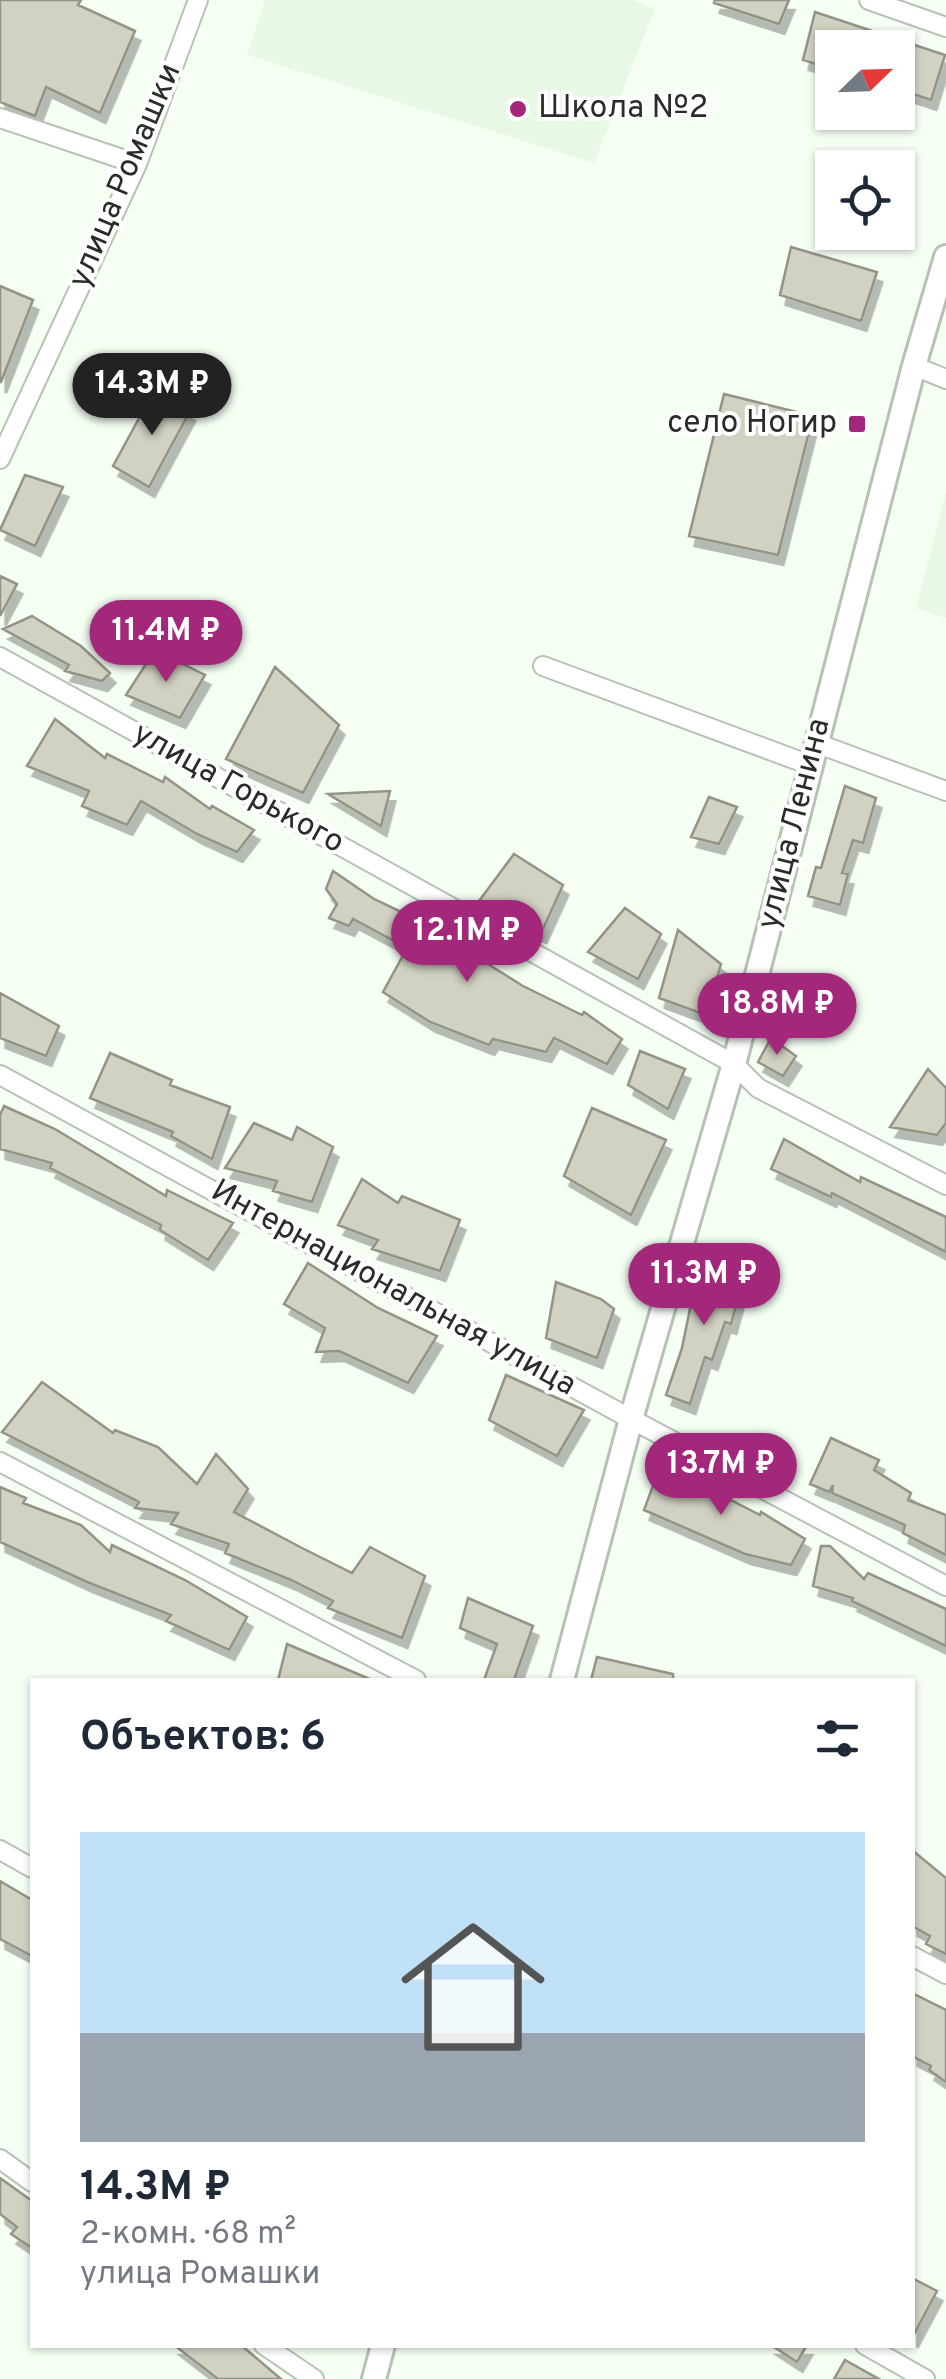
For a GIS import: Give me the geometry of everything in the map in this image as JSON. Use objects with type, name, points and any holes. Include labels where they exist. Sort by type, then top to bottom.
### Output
[{"type":"street","name":"улица Ромашки","points":[[0,458],[137,164],[198,0]]},
{"type":"street","points":[[869,0],[946,27]]},
{"type":"street","points":[[0,118],[137,164]]},
{"type":"street","name":"улица Ленина","points":[[563,1678],[734,1064],[914,366],[946,257]]},
{"type":"street","points":[[914,366],[946,378]]},
{"type":"street","name":"улица Горького","points":[[0,657],[734,1064],[758,1088],[946,1186]]},
{"type":"street","points":[[544,666],[813,754],[946,791]]},
{"type":"street","name":"Интернациональная улица","points":[[0,1075],[946,1586]]},
{"type":"street","points":[[0,1462],[412,1678]]},
{"type":"street","points":[[0,1850],[30,1867]]},
{"type":"street","points":[[915,1958],[946,1974]]},
{"type":"street","points":[[0,2159],[30,2181]]},
{"type":"street","points":[[268,2348],[314,2379]]},
{"type":"street","points":[[374,2379],[382,2348]]},
{"type":"street","points":[[870,2348],[925,2379]]},
{"type":"shaded area","name":"Школа №2","points":[[265,0],[633,0],[655,9],[594,163],[247,55]]},
{"type":"shaded area","points":[[946,492],[946,618],[916,608]]},
{"type":"building","points":[[0,0],[81,0],[78,5],[135,31],[100,113],[46,87],[35,116],[0,102]]},
{"type":"building","points":[[789,0],[779,24],[714,3]]},
{"type":"building","points":[[815,12],[869,30],[815,30],[815,64],[803,60]]},
{"type":"building","points":[[915,45],[945,55],[931,100],[915,95]]},
{"type":"building","points":[[791,247],[877,272],[861,321],[780,295]]},
{"type":"building","points":[[0,286],[33,300],[1,382],[0,382]]},
{"type":"building","points":[[155,389],[190,411],[149,487],[113,466]]},
{"type":"building","points":[[724,394],[813,416],[778,555],[689,536]]},
{"type":"building","points":[[25,475],[63,487],[35,546],[0,530]]},
{"type":"building","points":[[0,576],[17,584],[0,616]]},
{"type":"building","points":[[32,616],[81,646],[110,673],[102,681],[65,671],[69,665],[3,629]]},
{"type":"building","points":[[155,650],[205,675],[180,718],[126,695]]},
{"type":"building","points":[[275,667],[339,725],[303,793],[226,759]]},
{"type":"building","points":[[55,719],[105,758],[107,754],[163,782],[165,777],[210,809],[212,806],[254,830],[237,852],[141,801],[127,825],[82,806],[89,791],[27,766]]},
{"type":"building","points":[[845,786],[876,798],[863,843],[853,840],[842,873],[848,874],[840,905],[808,896],[816,867],[821,868]]},
{"type":"building","points":[[390,791],[381,826],[328,794]]},
{"type":"building","points":[[709,797],[737,807],[719,844],[691,837]]},
{"type":"building","points":[[514,854],[563,885],[541,933],[476,905]]},
{"type":"building","points":[[333,871],[523,986],[582,1015],[584,1012],[622,1039],[607,1064],[554,1038],[546,1052],[493,1039],[489,1045],[430,1022],[383,992],[407,948],[353,919],[349,926],[329,918],[337,904],[326,889]]},
{"type":"building","points":[[625,908],[661,934],[638,979],[588,952]]},
{"type":"building","points":[[678,930],[721,964],[706,1015],[659,998]]},
{"type":"building","points":[[0,993],[59,1026],[46,1056],[0,1038]]},
{"type":"building","points":[[771,1038],[796,1056],[783,1076],[758,1062]]},
{"type":"building","points":[[640,1051],[685,1069],[668,1109],[628,1085]]},
{"type":"building","points":[[110,1053],[172,1080],[170,1085],[230,1107],[212,1159],[171,1136],[173,1132],[90,1098]]},
{"type":"building","points":[[928,1069],[946,1088],[946,1123],[937,1135],[890,1127]]},
{"type":"building","points":[[4,1106],[55,1129],[166,1196],[167,1190],[233,1223],[208,1260],[160,1230],[161,1225],[50,1168],[52,1163],[0,1149],[0,1115]]},
{"type":"building","points":[[592,1108],[666,1140],[631,1215],[564,1176]]},
{"type":"building","points":[[254,1123],[292,1140],[297,1127],[333,1147],[312,1202],[273,1191],[277,1181],[225,1168]]},
{"type":"building","points":[[784,1139],[860,1182],[861,1177],[946,1217],[946,1252],[832,1193],[831,1197],[771,1169]]},
{"type":"building","points":[[362,1179],[398,1203],[402,1196],[460,1220],[440,1271],[372,1249],[378,1240],[338,1225]]},
{"type":"building","points":[[308,1263],[378,1308],[437,1336],[408,1383],[339,1351],[316,1352],[325,1328],[284,1304]]},
{"type":"building","points":[[699,1265],[743,1280],[731,1324],[725,1322],[712,1360],[705,1357],[690,1404],[666,1395],[682,1348]]},
{"type":"building","points":[[556,1282],[601,1299],[614,1309],[597,1358],[546,1338]]},
{"type":"building","points":[[506,1375],[584,1410],[557,1456],[489,1420]]},
{"type":"building","points":[[42,1382],[113,1433],[115,1430],[158,1447],[197,1484],[216,1454],[248,1489],[234,1512],[302,1548],[352,1573],[370,1547],[425,1576],[402,1638],[328,1608],[333,1601],[225,1553],[229,1544],[171,1524],[178,1513],[135,1508],[139,1502],[2,1432]]},
{"type":"building","points":[[831,1438],[879,1460],[874,1470],[911,1493],[908,1500],[946,1515],[946,1555],[903,1533],[905,1525],[832,1493],[833,1485],[829,1492],[810,1484]]},
{"type":"building","points":[[661,1464],[760,1515],[761,1512],[805,1539],[791,1565],[745,1554],[644,1510]]},
{"type":"building","points":[[0,1487],[26,1498],[23,1503],[81,1525],[110,1552],[112,1545],[185,1580],[247,1617],[229,1650],[166,1621],[171,1615],[0,1542]]},
{"type":"building","points":[[821,1546],[830,1546],[864,1579],[868,1573],[946,1609],[946,1646],[852,1601],[853,1598],[813,1586]]},
{"type":"building","points":[[468,1598],[533,1626],[515,1678],[485,1678],[497,1644],[460,1628]]},
{"type":"building","points":[[287,1644],[367,1678],[278,1678]]},
{"type":"building","points":[[597,1657],[673,1674],[673,1678],[592,1678]]},
{"type":"building","points":[[915,1852],[946,1878],[946,1954],[926,1944],[930,1936],[915,1928]]},
{"type":"building","points":[[0,1881],[30,1899],[30,1955],[0,1939]]},
{"type":"building","points":[[915,1994],[946,2010],[946,2082],[929,2070],[931,2066],[915,2058]]},
{"type":"building","points":[[0,2178],[30,2200],[30,2247],[11,2234],[17,2227],[0,2214]]},
{"type":"building","points":[[915,2280],[937,2291],[915,2332]]},
{"type":"building","points":[[178,2348],[245,2348],[281,2379],[218,2379]]},
{"type":"building","points":[[776,2348],[805,2348],[797,2362]]},
{"type":"building","points":[[845,2360],[879,2379],[834,2379]]},
{"type":"place","name":"Школа №2","points":[[518,109]]},
{"type":"place","name":"село Ногир","points":[[857,424]]}]
